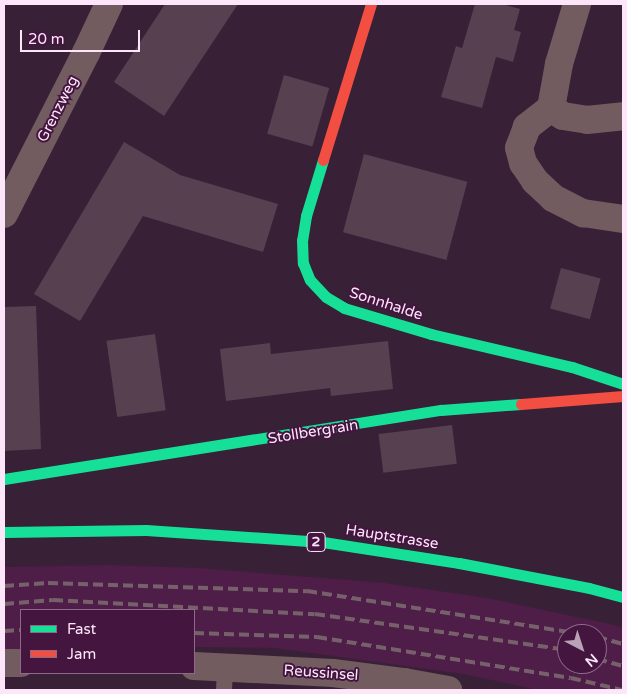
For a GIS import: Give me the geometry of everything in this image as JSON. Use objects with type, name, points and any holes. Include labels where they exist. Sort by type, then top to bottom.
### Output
[{"type":"street","name":"Grenzweg","points":[[4,214],[109,4]]},
{"type":"street","name":"Sonnhalde","points":[[371,4],[306,216],[302,240],[303,263],[310,280],[326,297],[344,308],[431,334],[572,367],[623,384]]},
{"type":"street","points":[[577,4],[559,64],[551,108],[527,127],[519,148],[523,163],[535,181],[553,198],[583,213],[623,219]]},
{"type":"street","points":[[551,108],[563,116],[587,120],[623,116]]},
{"type":"street","name":"Stollbergrain","points":[[4,479],[281,437],[442,410],[623,396]]},
{"type":"street","name":"Hauptstrasse","points":[[4,532],[146,530],[323,542],[459,563],[589,588],[623,597]]},
{"type":"street","points":[[4,663],[20,663]]},
{"type":"street","name":"Reussinsel","points":[[195,666],[224,679],[404,682],[448,690]]},
{"type":"shaded area","points":[[108,565],[199,568],[384,583],[487,598],[610,624],[623,628],[623,690],[538,690],[463,674],[275,648],[195,647],[195,609],[20,609],[20,649],[4,649],[4,567]]},
{"type":"building","points":[[165,4],[238,4],[164,116],[114,82]]},
{"type":"building","points":[[475,4],[502,4],[520,9],[514,30],[521,32],[513,62],[496,57],[482,108],[441,97],[456,46],[462,48]]},
{"type":"building","points":[[284,75],[329,88],[312,147],[267,134]]},
{"type":"building","points":[[124,142],[180,175],[278,204],[263,252],[143,216],[80,321],[34,294]]},
{"type":"building","points":[[364,154],[467,182],[446,260],[343,232]]},
{"type":"building","points":[[561,268],[601,279],[590,319],[550,309]]},
{"type":"building","points":[[36,306],[41,449],[4,451],[4,307]]},
{"type":"building","points":[[155,334],[166,410],[117,417],[106,341]]},
{"type":"building","points":[[388,341],[393,389],[331,396],[330,388],[226,401],[220,349],[270,343],[271,354]]},
{"type":"building","points":[[452,425],[457,464],[383,473],[379,434]]},
{"type":"railway","points":[[4,586],[48,583],[307,591],[557,630]]},
{"type":"railway","points":[[4,604],[53,600],[315,614],[557,649]]},
{"type":"railway","points":[[4,631],[20,630]]},
{"type":"railway","points":[[195,633],[317,637],[571,678],[622,690]]},
{"type":"railway","points":[[607,640],[623,644]]},
{"type":"railway","points":[[607,662],[623,666]]},
{"type":"traffic: fast","points":[[323,160],[306,216],[302,240],[303,263],[310,280],[326,297],[344,308],[431,334],[572,367],[623,384]]},
{"type":"traffic: fast","points":[[4,479],[441,410],[521,404]]},
{"type":"traffic: fast","points":[[4,532],[146,530],[323,542],[459,563],[589,588],[623,597]]},
{"type":"traffic: jam","points":[[323,160],[371,4]]},
{"type":"traffic: jam","points":[[521,404],[623,396]]}]
